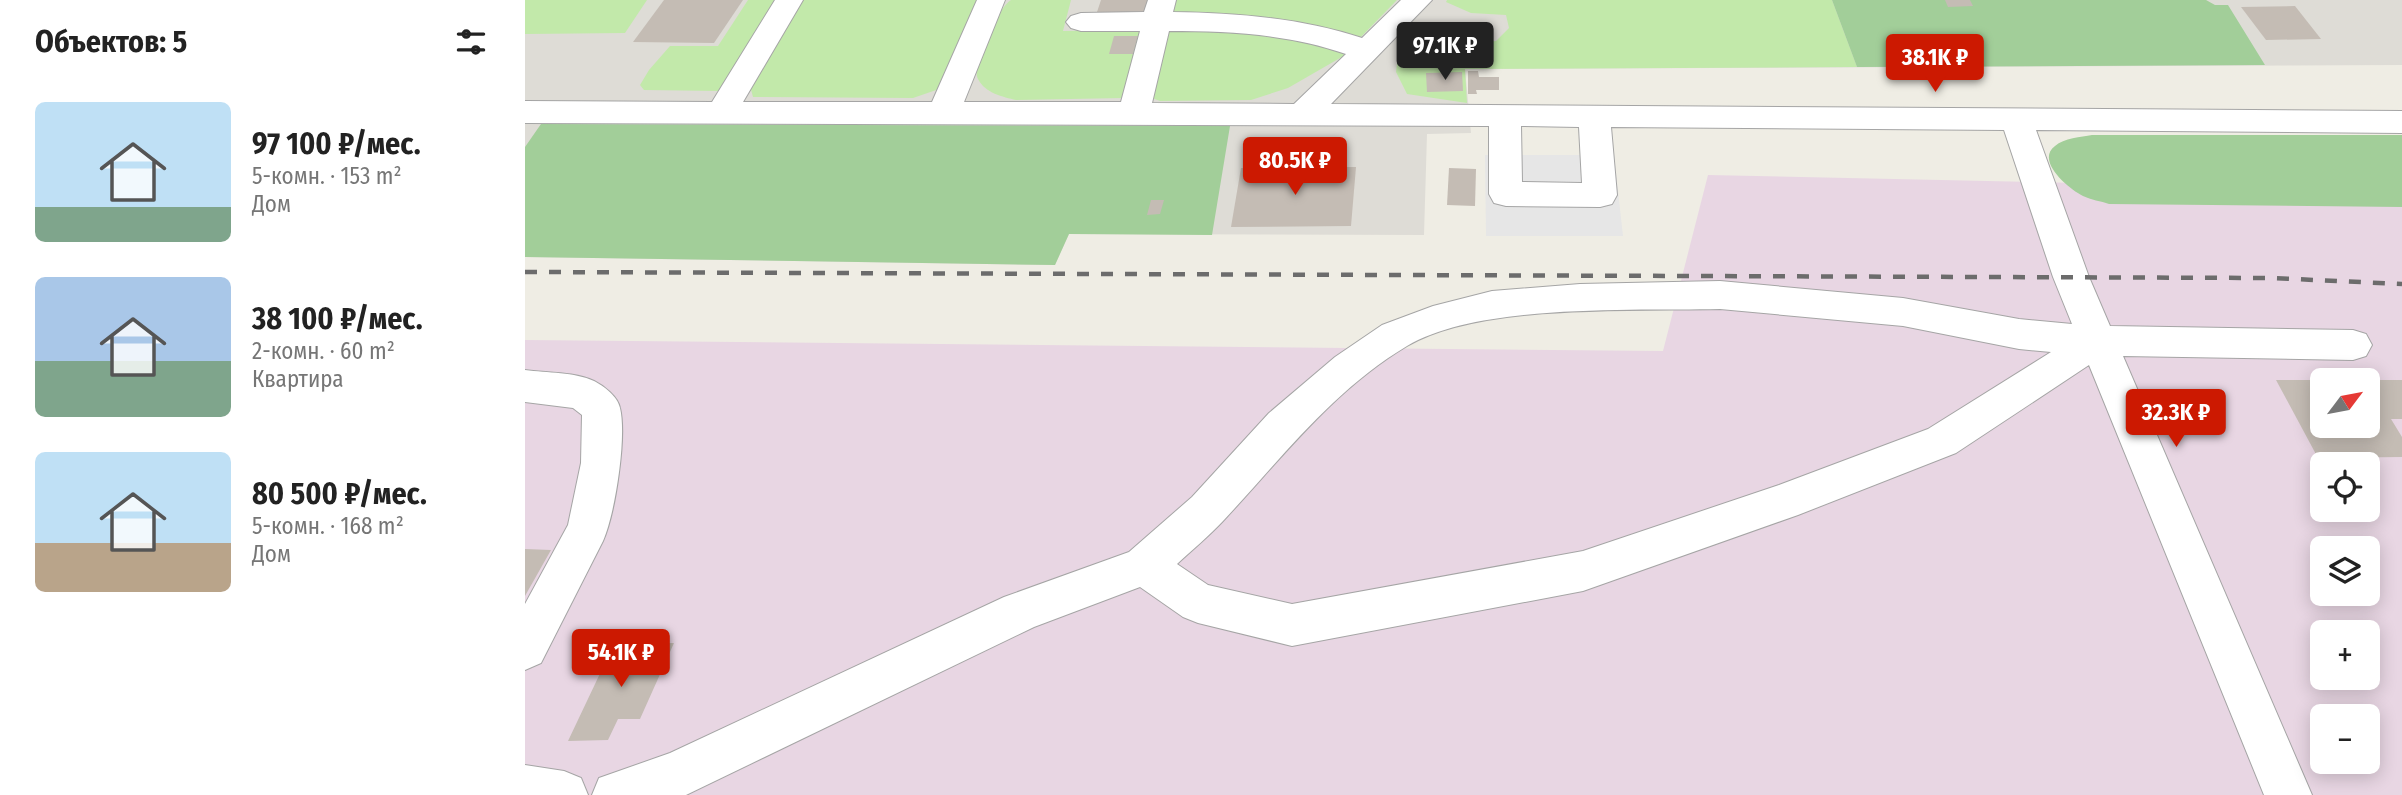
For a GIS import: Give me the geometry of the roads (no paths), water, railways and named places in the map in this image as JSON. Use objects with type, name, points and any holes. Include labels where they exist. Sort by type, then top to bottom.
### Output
[{"type":"street","points":[[721,113],[789,0]]},
{"type":"street","points":[[943,114],[991,0]]},
{"type":"street","points":[[1300,116],[1418,0]]},
{"type":"street","points":[[1135,113],[1160,11]]},
{"type":"street","points":[[1081,22],[1160,11],[1289,30],[1344,42],[1366,50]]},
{"type":"street","points":[[525,112],[1135,113],[2402,122]]},
{"type":"street","points":[[1505,116],[1506,194],[1600,195],[1594,117]]},
{"type":"street","points":[[2018,121],[2071,277],[2288,795]]},
{"type":"street","points":[[616,795],[676,775],[1020,612],[1144,566],[1207,510],[1283,425],[1348,368],[1395,335],[1433,320],[1492,305],[1580,298],[1720,295],[1903,312],[2019,334],[2097,341],[2353,345]]},
{"type":"street","points":[[1144,566],[1198,603],[1292,625],[1583,571],[1783,502],[1942,441],[2097,341]]},
{"type":"street","points":[[525,386],[582,393],[601,408],[601,463],[588,528],[525,648]]},
{"type":"street","points":[[525,789],[564,795]]},
{"type":"railway","points":[[525,272],[2272,278],[2402,284]]}]
